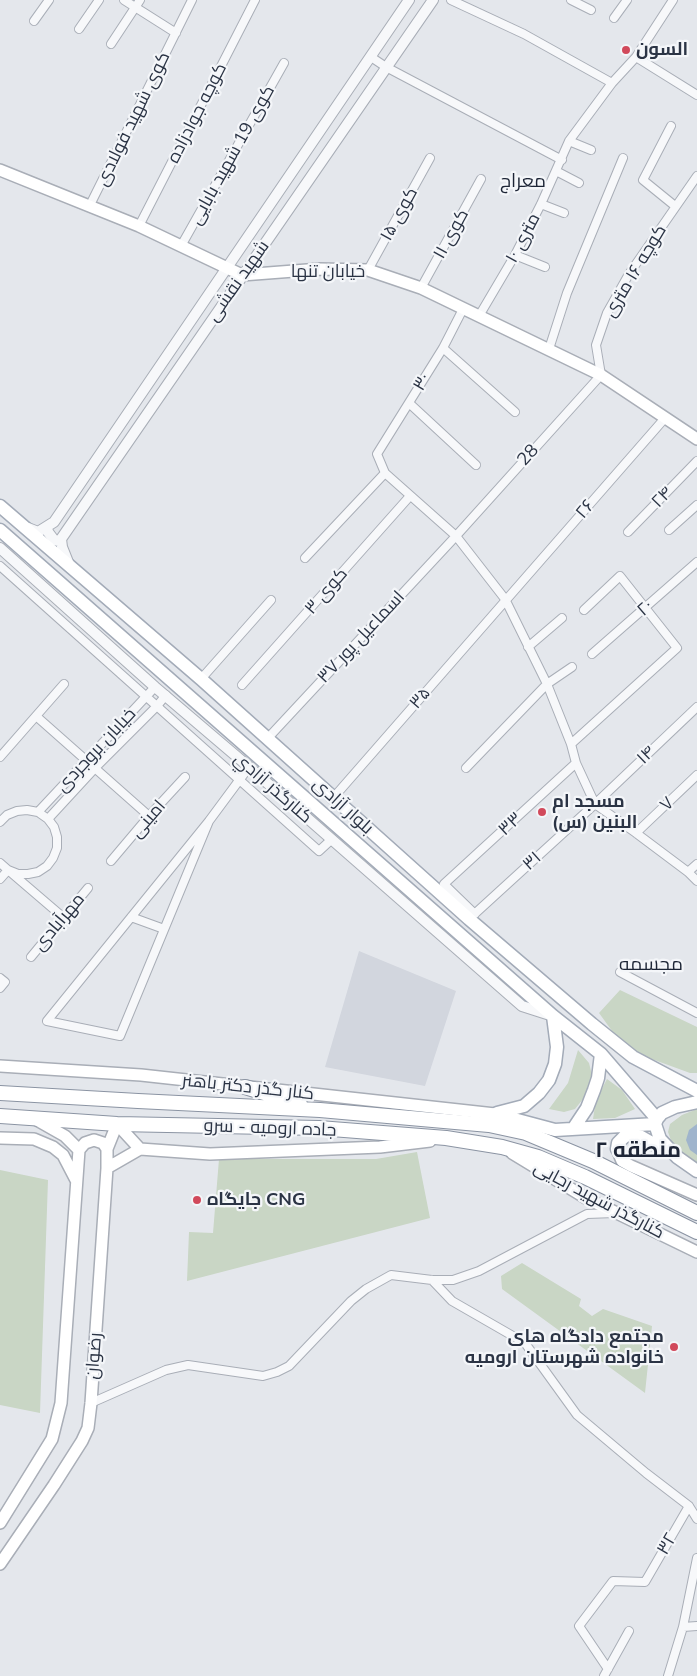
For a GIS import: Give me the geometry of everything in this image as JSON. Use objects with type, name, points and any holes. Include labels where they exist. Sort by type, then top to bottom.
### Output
[{"type":"highway","points":[[244,1087],[320,1110]]},
{"type":"highway","name":"جاده ارومیه - سرو","points":[[0,1092],[138,1102],[492,1119],[593,1161],[697,1213]]},
{"type":"highway","name":"جاده ارومیه - سرو","points":[[0,1116],[118,1124],[319,1128],[446,1138],[502,1147],[538,1157],[585,1177],[697,1232]]},
{"type":"main road","name":"خیابان تنها","points":[[0,170],[139,226],[242,275],[320,270],[368,270],[421,288],[601,375],[697,438]]},
{"type":"main road","name":"بلوار آزادی","points":[[0,506],[472,916],[592,1024],[634,1057],[697,1091]]},
{"type":"main road","name":"بلوار آزادی","points":[[0,530],[553,1016],[601,1054],[656,1121],[660,1140],[676,1157]]},
{"type":"main road","points":[[492,1119],[524,1106],[539,1093],[549,1080],[555,1064],[558,1047],[553,1016]]},
{"type":"main road","points":[[574,1129],[587,1108],[594,1090],[598,1078],[601,1054]]},
{"type":"main road","name":"کنار گذر دکتر باهنر","points":[[0,1066],[141,1075],[492,1119]]},
{"type":"main road","points":[[492,1119],[555,1130],[574,1129],[656,1121],[662,1113],[674,1107],[697,1102]]},
{"type":"main road","points":[[35,1119],[65,1136],[79,1150],[85,1143],[94,1140],[103,1143],[107,1150]]},
{"type":"main road","points":[[118,1124],[140,1149]]},
{"type":"main road","name":"رضوان","points":[[0,1564],[54,1485],[82,1441],[88,1428],[107,1150],[118,1124]]},
{"type":"main road","points":[[697,1171],[636,1134],[629,1134],[618,1142],[617,1149],[622,1161],[697,1195]]},
{"type":"main road","points":[[0,1138],[34,1139],[53,1147],[63,1155],[76,1180]]},
{"type":"main road","points":[[107,1168],[140,1149],[210,1154],[380,1147],[446,1138]]},
{"type":"main road","name":"کنارگذر شهید رجایی","points":[[502,1147],[586,1198],[697,1252]]},
{"type":"main road","name":"رضوان","points":[[0,1523],[52,1439],[58,1418],[72,1262],[79,1150]]},
{"type":"street","points":[[34,21],[49,0]]},
{"type":"street","points":[[79,29],[99,0]]},
{"type":"street","points":[[124,0],[176,33]]},
{"type":"street","points":[[111,44],[140,0]]},
{"type":"street","name":"کوی شهید فولادی","points":[[90,206],[192,0]]},
{"type":"street","name":"کوچه جوادزاده","points":[[139,226],[255,0]]},
{"type":"street","name":"شهید نقشی","points":[[47,527],[54,522],[409,0]]},
{"type":"street","name":"شهید نقشی","points":[[61,539],[433,0]]},
{"type":"street","points":[[451,0],[524,34],[612,83]]},
{"type":"street","points":[[571,0],[591,10]]},
{"type":"street","points":[[614,18],[627,0]]},
{"type":"street","name":"۱۰ متری","points":[[478,316],[515,255],[562,160],[569,141],[612,83],[636,57],[673,0]]},
{"type":"street","points":[[371,56],[386,67],[562,160]]},
{"type":"street","points":[[636,57],[696,94]]},
{"type":"street","name":"کوی 19 شهید بابایی","points":[[182,246],[284,63]]},
{"type":"street","points":[[671,126],[643,180],[675,206]]},
{"type":"street","points":[[569,141],[591,150]]},
{"type":"street","name":"کوی ۱۵","points":[[368,270],[430,158]]},
{"type":"street","points":[[549,349],[567,293],[624,158]]},
{"type":"street","points":[[556,171],[579,183]]},
{"type":"street","name":"کوچه ۱۶ متری","points":[[601,375],[596,345],[607,314],[629,274],[697,176]]},
{"type":"street","name":"کوی ۱۱","points":[[421,288],[481,179]]},
{"type":"street","points":[[541,204],[564,213]]},
{"type":"street","points":[[515,255],[545,267]]},
{"type":"street","name":"۳۰","points":[[384,473],[377,454],[443,348],[463,309]]},
{"type":"street","points":[[443,348],[515,412]]},
{"type":"street","name":"28","points":[[456,536],[601,375]]},
{"type":"street","points":[[409,403],[476,465]]},
{"type":"street","name":"۲۶","points":[[505,599],[665,418]]},
{"type":"street","name":"۲۴","points":[[628,532],[697,461]]},
{"type":"street","points":[[305,558],[384,473],[456,536],[505,599],[547,684],[571,744],[576,763],[595,804],[636,832],[697,881]]},
{"type":"street","name":"کوی ۳","points":[[242,686],[410,496]]},
{"type":"street","points":[[669,530],[697,505]]},
{"type":"street","points":[[22,526],[38,532],[47,527],[50,536],[58,541],[61,539],[70,567]]},
{"type":"street","name":"اسماعیل پور ۳۷","points":[[267,739],[456,536]]},
{"type":"street","name":"کنارگذر آزادي","points":[[0,548],[155,687],[522,1006],[553,1016]]},
{"type":"street","name":"۲۰","points":[[592,654],[697,562]]},
{"type":"street","points":[[0,566],[320,851],[332,839]]},
{"type":"street","points":[[571,744],[677,648],[620,576],[584,610]]},
{"type":"street","name":"۳۵","points":[[334,797],[505,599]]},
{"type":"street","points":[[201,679],[271,600]]},
{"type":"street","points":[[528,647],[562,618]]},
{"type":"street","points":[[466,768],[547,684],[572,667]]},
{"type":"street","points":[[155,687],[165,675]]},
{"type":"street","points":[[0,757],[64,684]]},
{"type":"street","points":[[166,695],[176,684]]},
{"type":"street","name":"خیابان بروجردی","points":[[38,812],[155,687]]},
{"type":"street","name":"خیابان بروجردی","points":[[48,819],[166,695]]},
{"type":"street","name":"۱۴","points":[[595,804],[697,707]]},
{"type":"street","points":[[36,716],[149,816]]},
{"type":"street","name":"۳۳","points":[[472,916],[444,884],[576,763]]},
{"type":"street","points":[[209,821],[120,1036],[47,1020],[209,821],[249,767]]},
{"type":"street","name":"۷","points":[[636,832],[697,775]]},
{"type":"street","name":"امینی","points":[[111,861],[185,777]]},
{"type":"street","name":"۳۱","points":[[472,916],[595,804]]},
{"type":"street","points":[[0,822],[7,815],[17,811],[38,812],[48,819],[54,827],[57,837],[57,848],[47,866],[38,872],[28,874],[18,874],[8,870]]},
{"type":"street","points":[[0,863],[64,918]]},
{"type":"street","points":[[688,872],[697,864]]},
{"type":"street","points":[[0,879],[8,870]]},
{"type":"street","name":"مهرآبادی","points":[[30,956],[88,888]]},
{"type":"street","points":[[131,917],[164,929]]},
{"type":"street","points":[[620,972],[697,1013]]},
{"type":"street","points":[[0,978],[5,982],[0,988]]},
{"type":"street","points":[[586,1198],[587,1214]]},
{"type":"street","points":[[91,1403],[166,1370],[188,1365],[262,1376],[277,1372],[289,1366],[350,1301],[366,1289],[391,1275],[432,1280],[453,1280],[479,1271],[587,1214],[619,1213]]},
{"type":"street","points":[[432,1280],[452,1301],[526,1343],[577,1415],[688,1506],[697,1519]]},
{"type":"street","name":"۳۲","points":[[606,1672],[579,1626],[613,1581],[645,1582],[688,1506]]},
{"type":"street","points":[[668,1676],[683,1627],[697,1558]]},
{"type":"street","points":[[683,1627],[697,1626]]},
{"type":"street","points":[[606,1672],[629,1631]]},
{"type":"shaded area","points":[[359,951],[456,991],[425,1086],[325,1067]]},
{"type":"green space","points":[[620,990],[697,1027],[697,1073],[690,1073],[638,1054],[615,1035],[599,1013]]},
{"type":"green space","points":[[578,1050],[589,1063],[593,1079],[587,1094],[575,1109],[564,1112],[549,1109],[568,1083]]},
{"type":"green space","points":[[607,1079],[622,1090],[635,1109],[615,1118],[593,1119],[596,1100]]},
{"type":"green space","points":[[697,1109],[697,1164],[673,1146],[668,1132],[670,1124],[682,1115]]},
{"type":"green space","points":[[417,1152],[430,1218],[187,1281],[189,1232],[213,1233],[219,1159],[376,1159]]},
{"type":"green space","points":[[0,1170],[48,1180],[40,1413],[0,1405]]},
{"type":"green space","points":[[522,1263],[581,1299],[579,1306],[592,1316],[603,1309],[652,1326],[645,1393],[502,1289],[501,1276]]},
{"type":"water","points":[[697,1124],[697,1155],[690,1150],[686,1140],[689,1130]]},
{"type":"place","name":"السون","points":[[626,50]]},
{"type":"place","name":"مسجد ام البنین (س)","points":[[542,812]]},
{"type":"place","name":"جایگاه CNG","points":[[197,1200]]},
{"type":"place","name":"مجتمع دادگاه های خانواده شهرستان ارومیه","points":[[674,1347]]},
{"type":"district","name":"معراج","points":[[523,181]]},
{"type":"district","name":"مجسمه","points":[[651,964]]},
{"type":"district","name":"منطقه ۲","points":[[638,1150]]}]
